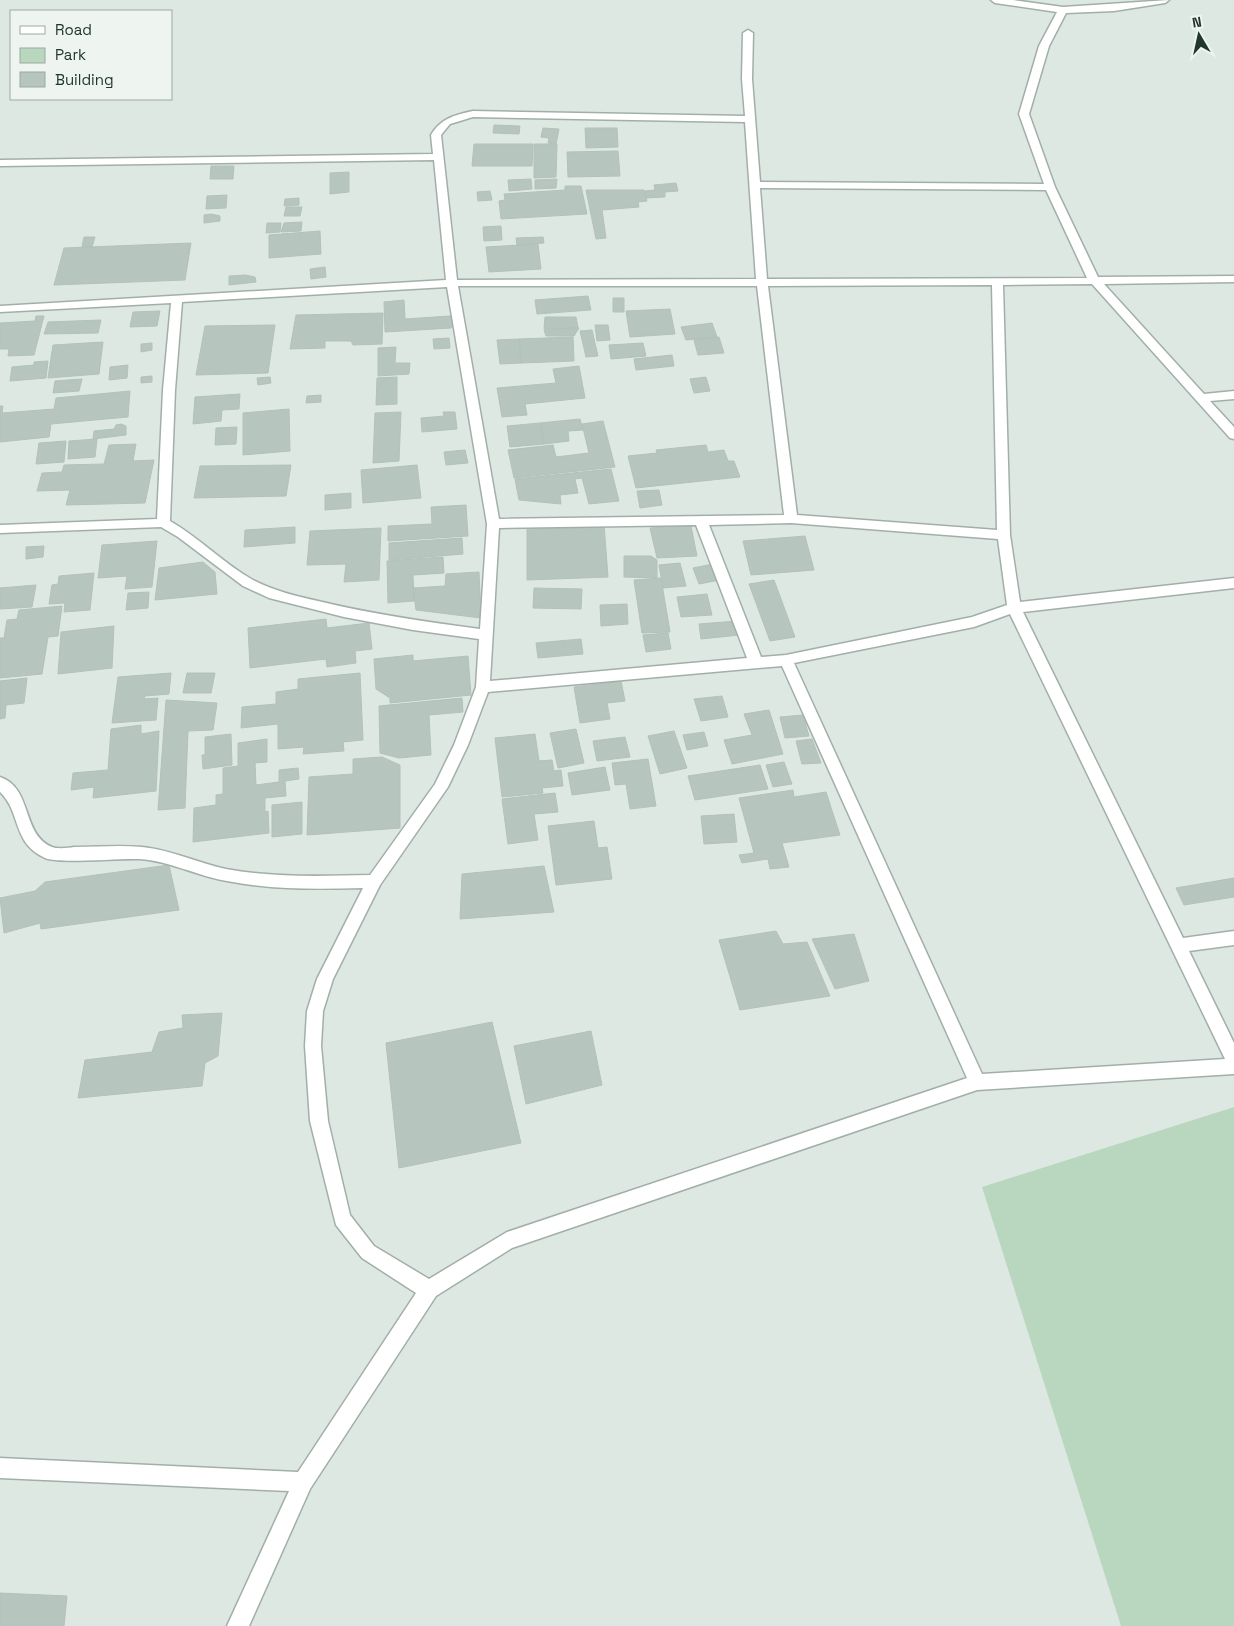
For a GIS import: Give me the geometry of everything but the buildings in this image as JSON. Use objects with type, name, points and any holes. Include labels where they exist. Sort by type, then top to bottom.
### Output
[{"type":"street","points":[[995,0],[1063,10],[1114,8],[1165,0]]},
{"type":"street","points":[[1063,10],[1044,46],[1024,114],[1050,187],[1094,280],[1234,435]]},
{"type":"street","points":[[748,33],[747,79],[762,283],[791,519]]},
{"type":"street","points":[[429,1290],[368,1252],[342,1219],[319,1121],[313,1046],[315,1011],[325,979],[374,881],[441,787],[461,745],[483,687],[493,524],[452,283],[436,135],[440,126],[450,120],[473,114],[751,119]]},
{"type":"street","points":[[0,163],[438,158]]},
{"type":"street","points":[[756,185],[1050,187]]},
{"type":"street","points":[[0,309],[452,283],[997,282],[1234,279]]},
{"type":"street","points":[[997,282],[1004,535],[1014,608],[1234,1060]]},
{"type":"street","points":[[163,523],[169,390],[177,298]]},
{"type":"street","points":[[1201,398],[1234,395]]},
{"type":"street","points":[[493,524],[791,519],[1004,535]]},
{"type":"street","points":[[701,521],[756,663]]},
{"type":"street","points":[[0,529],[163,523],[183,534],[248,583],[274,595],[354,614],[486,635]]},
{"type":"street","points":[[483,687],[786,660],[974,622],[1014,608],[1234,583]]},
{"type":"street","points":[[786,660],[977,1082]]},
{"type":"street","points":[[0,783],[15,798],[26,832],[35,844],[50,854],[139,853],[161,855],[226,875],[298,882],[374,881]]},
{"type":"street","points":[[1177,946],[1234,938]]},
{"type":"street","points":[[238,1626],[303,1482],[429,1290],[507,1241],[977,1082],[1234,1066]]},
{"type":"street","points":[[0,1468],[303,1482]]},
{"type":"green space","points":[[1234,1107],[1234,1626],[1121,1626],[982,1187]]}]
